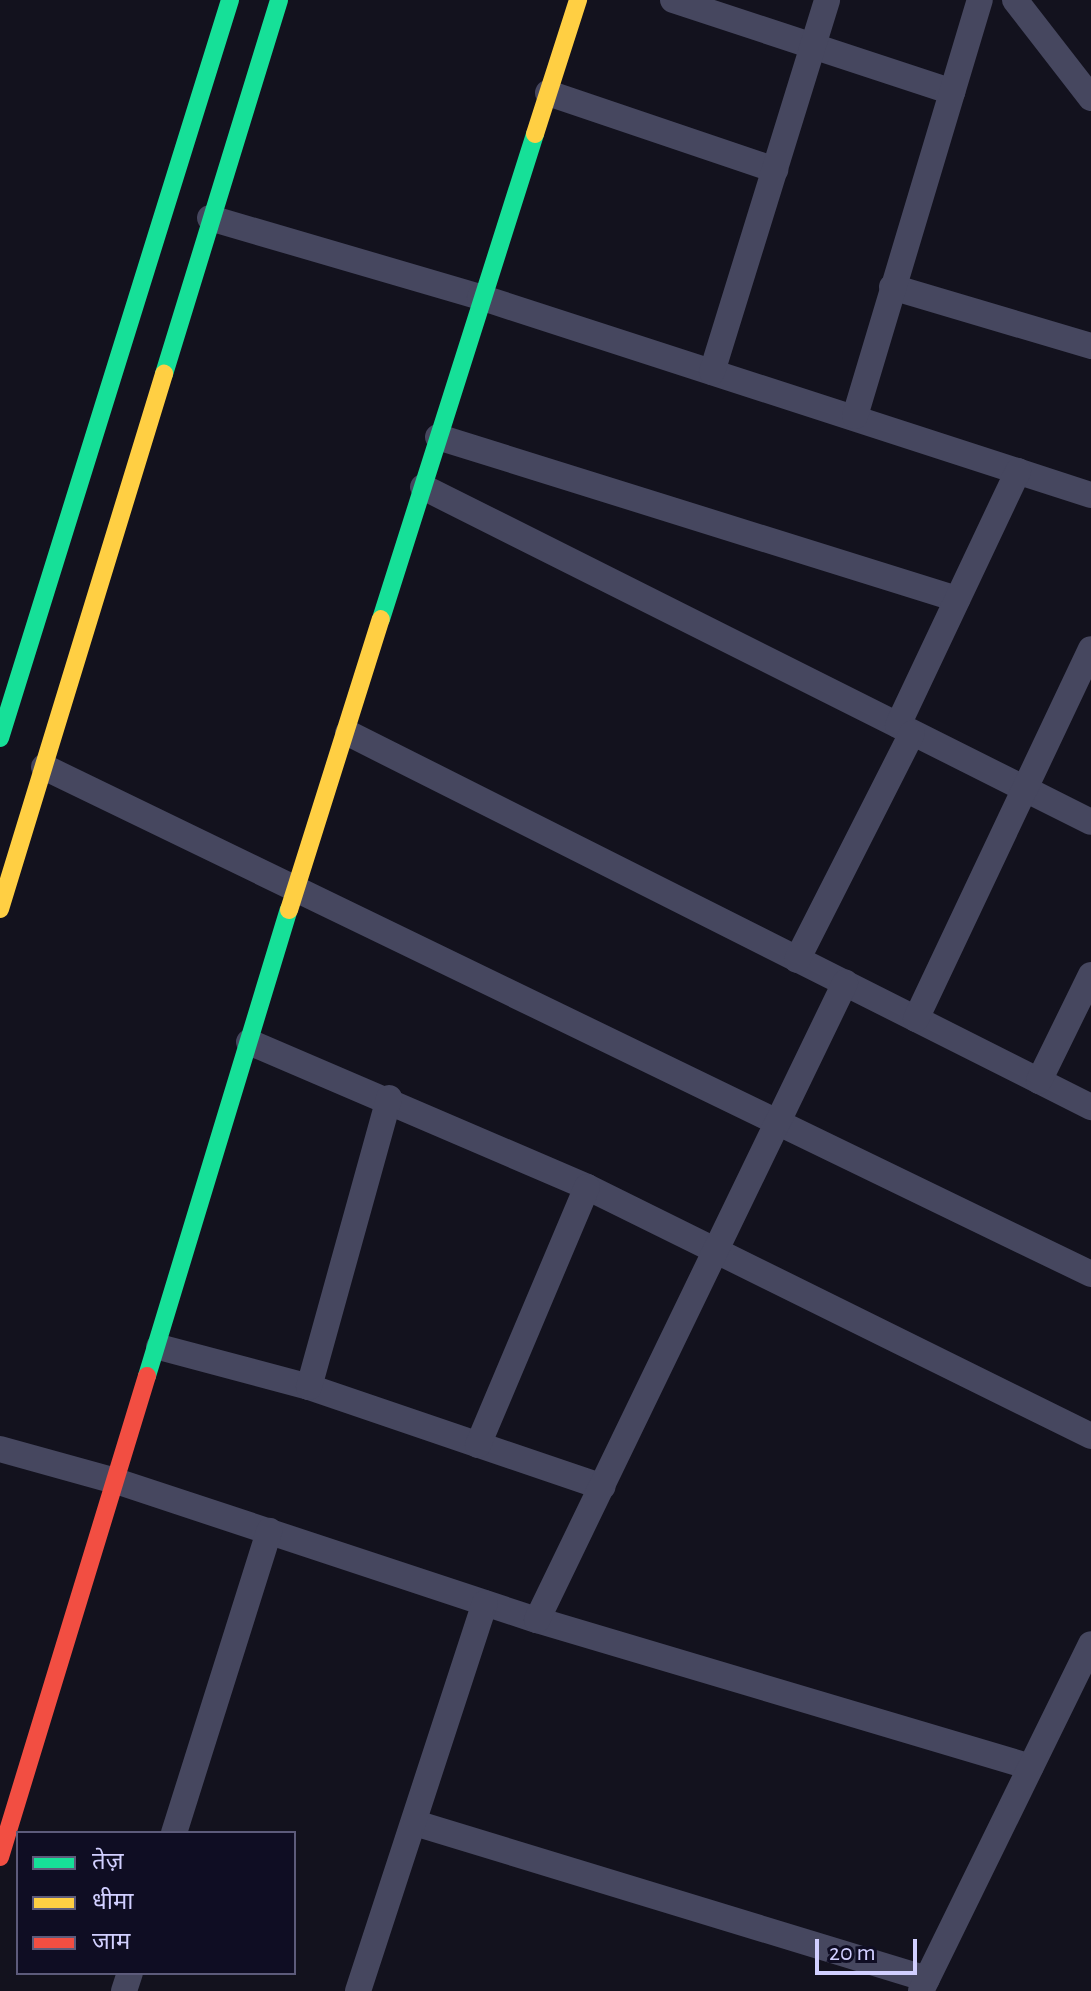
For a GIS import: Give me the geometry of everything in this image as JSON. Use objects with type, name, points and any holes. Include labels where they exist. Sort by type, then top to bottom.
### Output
[{"type":"street","points":[[1,733],[9,677],[230,0]]},
{"type":"street","points":[[0,909],[279,0]]},
{"type":"street","points":[[0,1857],[119,1482],[295,890],[348,733],[480,297],[578,0]]},
{"type":"street","points":[[673,0],[952,92]]},
{"type":"street","points":[[712,372],[827,0]]},
{"type":"street","points":[[855,416],[980,0]]},
{"type":"street","points":[[1015,0],[1091,98]]},
{"type":"street","points":[[548,93],[775,170]]},
{"type":"street","points":[[210,218],[480,297],[1091,495]]},
{"type":"street","points":[[892,287],[1091,346]]},
{"type":"street","points":[[438,437],[957,599]]},
{"type":"street","points":[[797,960],[905,729],[957,599],[1018,471]]},
{"type":"street","points":[[423,487],[1091,822]]},
{"type":"street","points":[[916,1019],[1027,790],[1091,649]]},
{"type":"street","points":[[348,733],[1091,1107]]},
{"type":"street","points":[[44,767],[778,1119],[1091,1274]]},
{"type":"street","points":[[1039,1081],[1091,975]]},
{"type":"street","points":[[537,1620],[845,983]]},
{"type":"street","points":[[249,1042],[389,1098],[587,1187],[718,1249],[1091,1436]]},
{"type":"street","points":[[309,1387],[389,1098]]},
{"type":"street","points":[[478,1445],[587,1187]]},
{"type":"street","points":[[159,1347],[309,1387],[602,1487]]},
{"type":"street","points":[[0,1449],[119,1482],[537,1620],[1031,1767]]},
{"type":"street","points":[[175,1831],[269,1531]]},
{"type":"street","points":[[358,1991],[485,1603]]},
{"type":"street","points":[[415,1823],[924,1985],[1091,1644]]},
{"type":"traffic: fast","points":[[0,738],[230,0]]},
{"type":"traffic: fast","points":[[164,374],[279,0]]},
{"type":"traffic: fast","points":[[381,619],[535,134]]},
{"type":"traffic: fast","points":[[147,1376],[289,910]]},
{"type":"traffic: slow","points":[[535,134],[578,0]]},
{"type":"traffic: slow","points":[[0,909],[164,374]]},
{"type":"traffic: slow","points":[[289,910],[381,619]]},
{"type":"traffic: jam","points":[[0,1857],[147,1376]]}]
